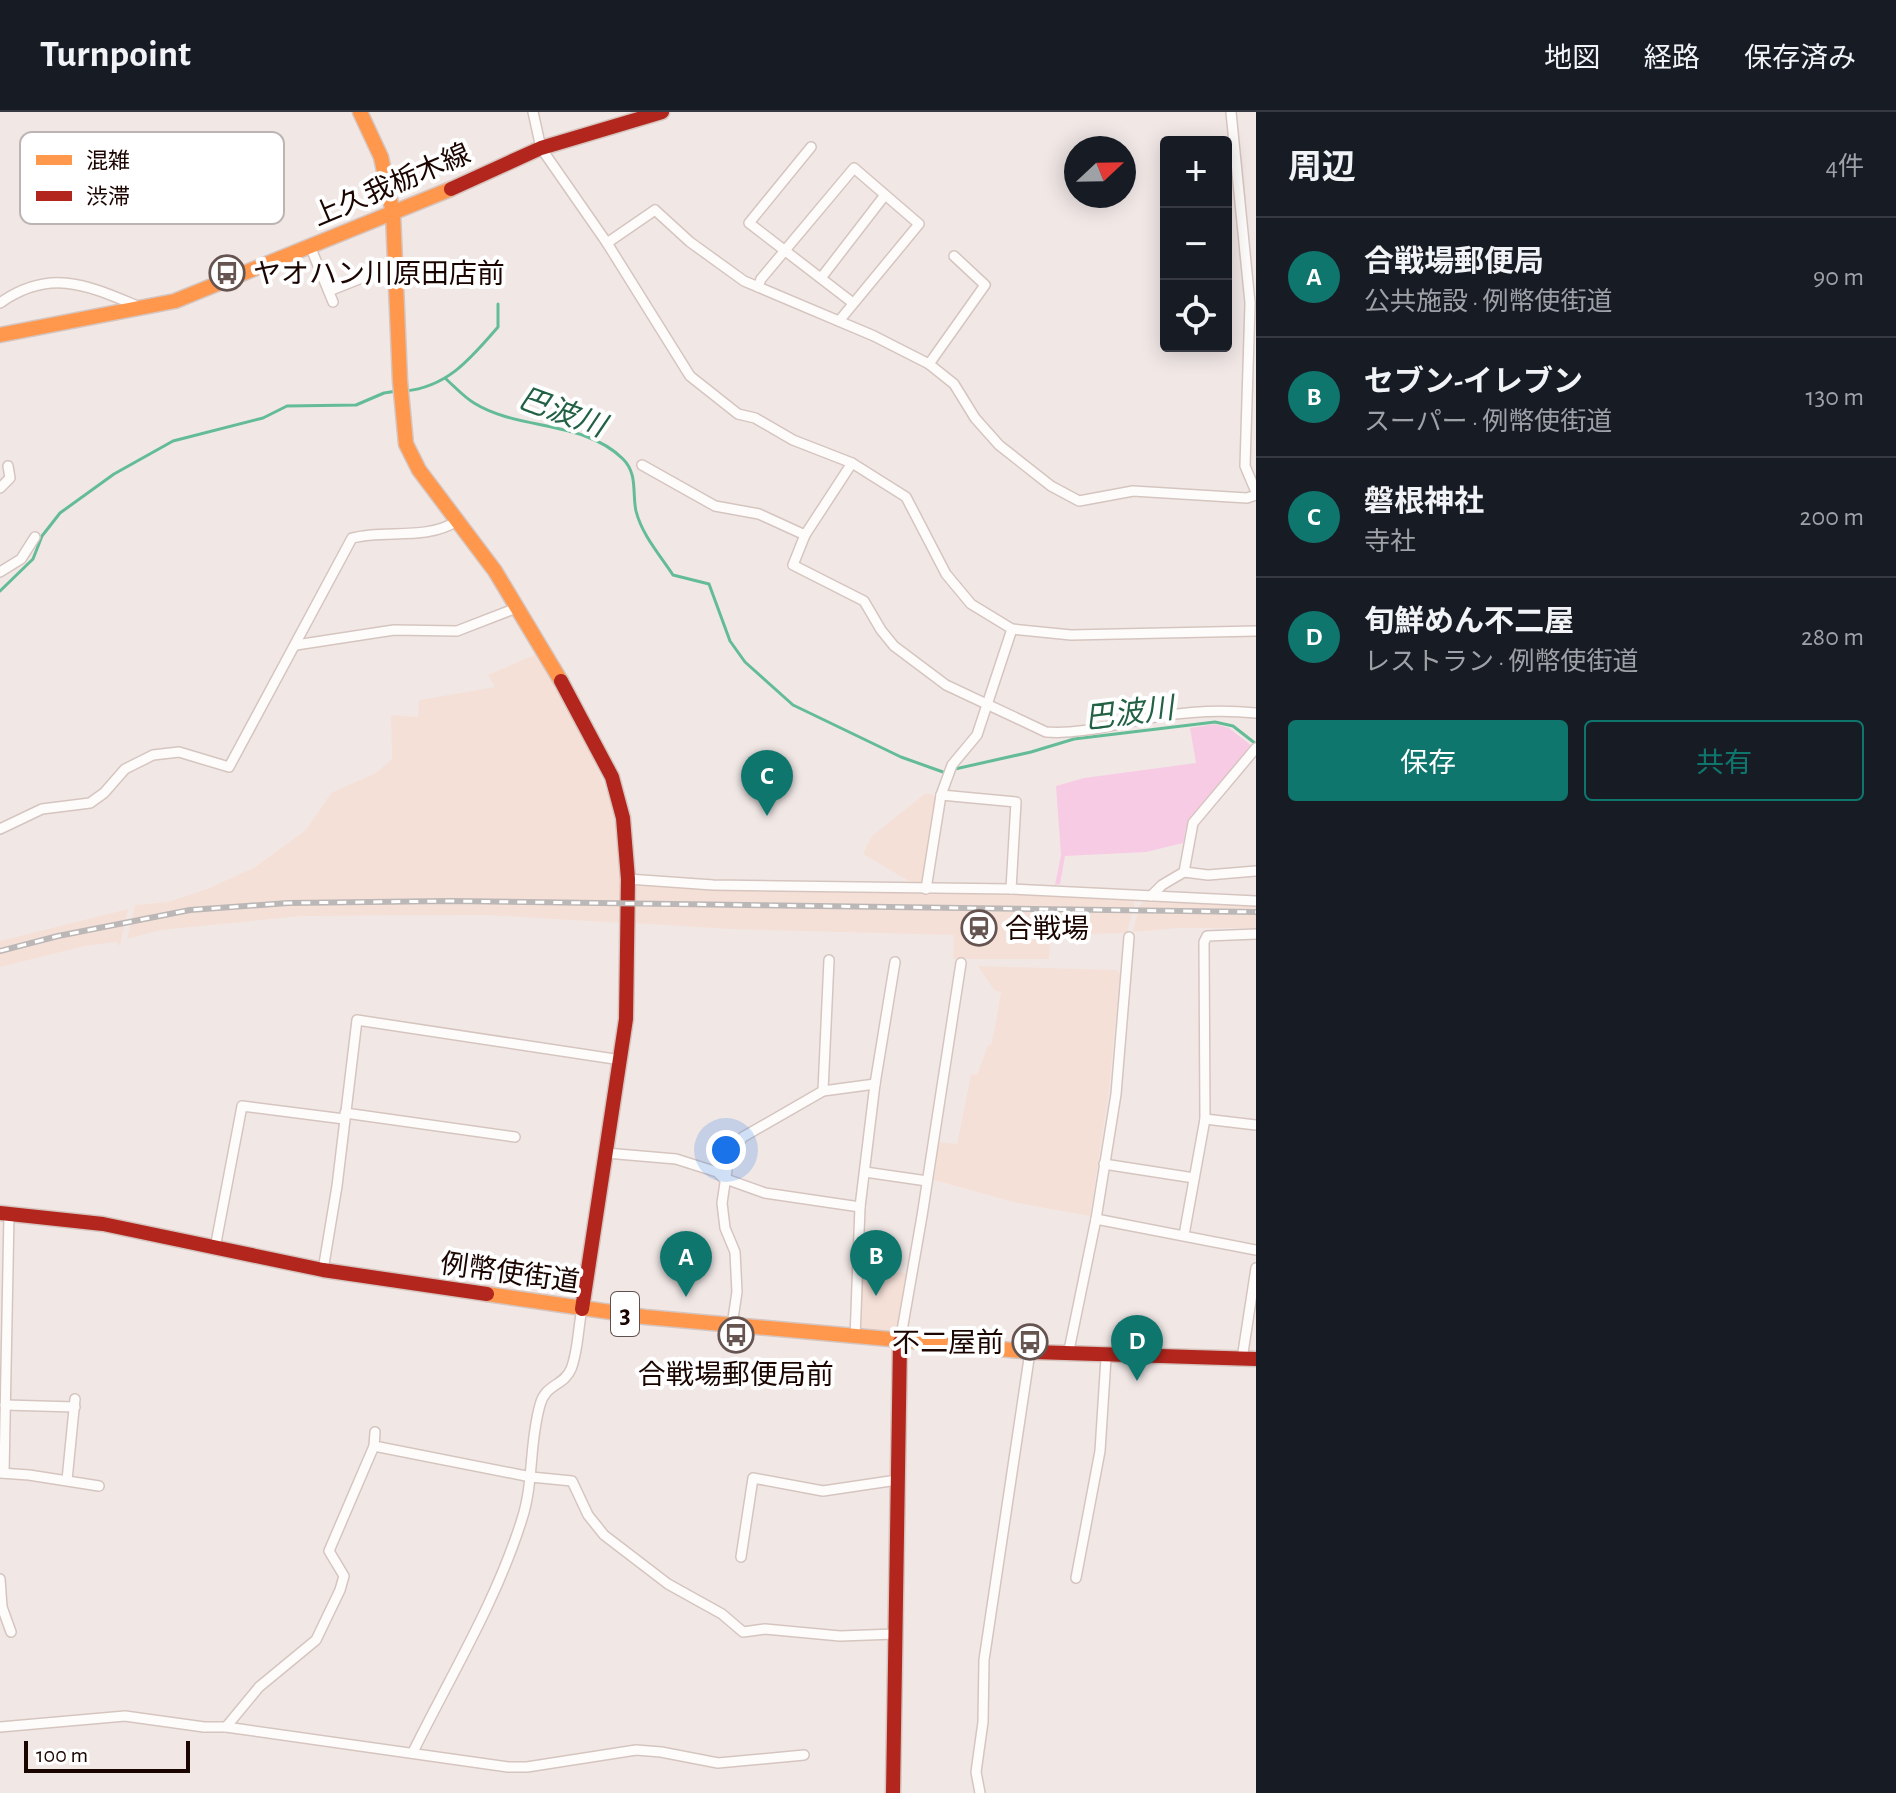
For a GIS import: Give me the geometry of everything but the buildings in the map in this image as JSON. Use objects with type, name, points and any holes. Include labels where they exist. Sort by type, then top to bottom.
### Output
[{"type":"main road","points":[[360,112],[381,157],[393,213],[400,385],[406,444],[419,470],[519,607],[612,777],[623,818],[628,879],[627,998],[621,1060],[582,1309]]},
{"type":"main road","name":"上久我栃木線","points":[[0,335],[143,308],[210,288],[541,148],[662,112]]},
{"type":"main road","name":"例幣使街道","points":[[4,1214],[103,1224],[323,1270],[582,1309],[855,1338],[1106,1358],[1249,1359]]},
{"type":"main road","points":[[893,1793],[900,1342]]},
{"type":"street","points":[[533,112],[541,148],[607,243],[690,376],[738,414],[755,418],[793,440],[852,463],[906,497],[946,574],[971,604],[1012,629],[1071,635],[1256,631]]},
{"type":"street","points":[[607,243],[655,210],[720,266],[758,287],[929,364],[954,384],[975,418],[999,445],[1051,486],[1079,501],[1133,491],[1247,498],[1256,494],[1245,466],[1251,386],[1250,303],[1231,112]]},
{"type":"street","points":[[811,147],[749,223],[853,303]]},
{"type":"street","points":[[758,287],[761,279],[854,168],[919,224],[839,321]]},
{"type":"street","points":[[821,278],[885,195]]},
{"type":"street","points":[[310,246],[333,302]]},
{"type":"street","points":[[929,364],[985,285],[954,256]]},
{"type":"street","points":[[329,291],[394,267]]},
{"type":"street","points":[[0,303],[17,292],[67,282],[143,308]]},
{"type":"street","points":[[852,463],[805,535],[793,565],[860,598],[894,646],[946,685],[1046,732],[1064,733],[1163,715],[1256,713]]},
{"type":"street","points":[[642,465],[715,506],[759,514],[805,535]]},
{"type":"street","points":[[0,488],[10,478],[8,466]]},
{"type":"street","points":[[0,829],[42,809],[90,803],[104,793],[125,769],[153,755],[179,752],[229,767],[352,538],[373,534],[421,533],[457,521]]},
{"type":"street","points":[[0,572],[21,559],[35,537]]},
{"type":"street","points":[[296,645],[394,630],[457,631],[519,607]]},
{"type":"street","points":[[926,889],[941,795],[952,765],[977,735],[1012,629]]},
{"type":"street","points":[[1184,872],[1193,823],[1256,748]]},
{"type":"street","points":[[941,795],[1016,802],[1011,889]]},
{"type":"street","points":[[1151,896],[1162,885],[1184,872],[1208,875],[1256,871]]},
{"type":"street","points":[[628,879],[713,885],[1011,889],[1256,901]]},
{"type":"street","points":[[1184,1235],[1205,1119],[1204,942],[1207,936],[1216,933],[1256,934]]},
{"type":"street","points":[[1068,1355],[1096,1219],[1116,1094],[1129,937]]},
{"type":"street","points":[[823,1091],[829,960]]},
{"type":"street","points":[[855,1338],[860,1207],[875,1084],[895,962]]},
{"type":"street","points":[[900,1342],[961,963]]},
{"type":"street","points":[[323,1270],[357,1020],[621,1060]]},
{"type":"street","points":[[732,1325],[737,1292],[735,1252],[725,1228],[722,1203],[723,1178],[729,1156],[743,1137],[823,1091],[875,1084]]},
{"type":"street","points":[[215,1248],[242,1106],[515,1137]]},
{"type":"street","points":[[1205,1119],[1256,1125]]},
{"type":"street","points":[[606,1153],[676,1159],[717,1172],[723,1178],[765,1193],[860,1207]]},
{"type":"street","points":[[1104,1164],[1194,1178]]},
{"type":"street","points":[[865,1172],[927,1181]]},
{"type":"street","points":[[4,1214],[5,1405],[2,1473],[99,1486]]},
{"type":"street","points":[[1096,1219],[1256,1250]]},
{"type":"street","points":[[1249,1359],[1256,1268]]},
{"type":"street","points":[[413,1752],[489,1606],[522,1520],[540,1403],[546,1390],[564,1379],[571,1370],[582,1309]]},
{"type":"street","points":[[980,1793],[976,1772],[983,1722],[984,1660],[1030,1352]]},
{"type":"street","points":[[1076,1578],[1100,1451],[1106,1358]]},
{"type":"street","points":[[5,1405],[75,1403],[67,1480]]},
{"type":"street","points":[[226,1727],[259,1687],[319,1636],[344,1576],[329,1551],[374,1446],[375,1432]]},
{"type":"street","points":[[374,1446],[531,1477],[572,1481],[588,1515],[604,1535],[668,1584],[722,1614],[743,1632],[765,1629],[840,1636],[895,1634]]},
{"type":"street","points":[[741,1557],[753,1478],[833,1491],[897,1480]]},
{"type":"street","points":[[0,1579],[2,1607],[11,1632]]},
{"type":"street","points":[[0,1727],[125,1716],[226,1727],[508,1767],[527,1767],[636,1750],[718,1763],[804,1755]]},
{"type":"street","points":[[893,1793],[900,1793]]},
{"type":"shaded area","points":[[539,653],[586,742],[613,806],[622,890],[621,923],[485,915],[303,916],[161,930],[127,939],[135,905],[168,902],[210,888],[255,867],[306,830],[331,793],[376,773],[392,759],[391,715],[418,717],[419,700],[495,687],[488,675]]},
{"type":"shaded area","points":[[1215,724],[1229,728],[1252,746],[1186,827],[1183,843],[1146,852],[1065,856],[1060,884],[1055,885],[1061,855],[1056,786],[1084,778],[1196,763],[1190,728]]},
{"type":"shaded area","points":[[926,793],[938,797],[921,884],[914,884],[863,854],[872,836]]},
{"type":"shaded area","points":[[638,885],[699,889],[1012,893],[1134,899],[1134,907],[1127,933],[1051,935],[1049,959],[953,959],[954,935],[728,929],[632,923],[634,893]]},
{"type":"shaded area","points":[[1145,901],[1256,905],[1256,928],[1179,928],[1133,932],[1139,906]]},
{"type":"shaded area","points":[[128,909],[120,946],[116,942],[85,946],[0,967],[0,941]]},
{"type":"shaded area","points":[[978,966],[1117,970],[1120,973],[1109,1090],[1090,1216],[1017,1203],[934,1180],[939,1142],[957,1144],[971,1074],[977,1075],[988,1045],[991,1045],[995,1027],[1001,992],[994,990]]},
{"type":"shaded area","points":[[863,1268],[906,1273],[896,1336],[861,1332]]},
{"type":"waterway","name":"巴波川","points":[[405,391],[434,384],[468,360],[498,327],[498,304]]},
{"type":"waterway","name":"巴波川","points":[[446,379],[470,401],[492,412],[590,438],[623,459],[631,471],[636,511],[647,537],[673,575],[709,584],[730,641],[745,662],[793,705],[901,757],[943,772]]},
{"type":"waterway","name":"巴波川","points":[[0,591],[33,559],[42,536],[60,513],[114,474],[173,441],[263,418],[287,406],[356,405],[397,391]]},
{"type":"waterway","name":"巴波川","points":[[955,769],[1074,739],[1215,722],[1233,726],[1256,744]]},
{"type":"railway","points":[[0,951],[58,936],[190,910],[288,903],[450,901],[1256,912]]},
{"type":"traffic: slow","points":[[360,112],[381,157],[393,213],[400,381],[406,444],[419,470],[495,571],[561,681]]},
{"type":"traffic: slow","points":[[0,335],[175,301],[451,189]]},
{"type":"traffic: slow","points":[[487,1294],[645,1317],[1033,1352]]},
{"type":"traffic: jam","points":[[451,189],[541,148],[662,112]]},
{"type":"traffic: jam","points":[[561,681],[612,777],[623,818],[628,879],[626,1019],[582,1309]]},
{"type":"traffic: jam","points":[[0,1213],[103,1224],[323,1270],[487,1294]]},
{"type":"traffic: jam","points":[[893,1793],[900,1342]]},
{"type":"traffic: jam","points":[[1033,1352],[1256,1359]]},
{"type":"place","name":"ヤオハン川原田店前","points":[[227,273]]},
{"type":"place","name":"磐根神社","points":[[767,816]]},
{"type":"place","name":"合戦場","points":[[979,928]]},
{"type":"place","name":"セブン-イレブン","points":[[876,1296]]},
{"type":"place","name":"合戦場郵便局","points":[[686,1297]]},
{"type":"place","name":"合戦場郵便局前","points":[[736,1335]]},
{"type":"place","name":"不二屋前","points":[[1030,1342]]},
{"type":"place","name":"旬鮮めん不二屋","points":[[1137,1381]]}]
